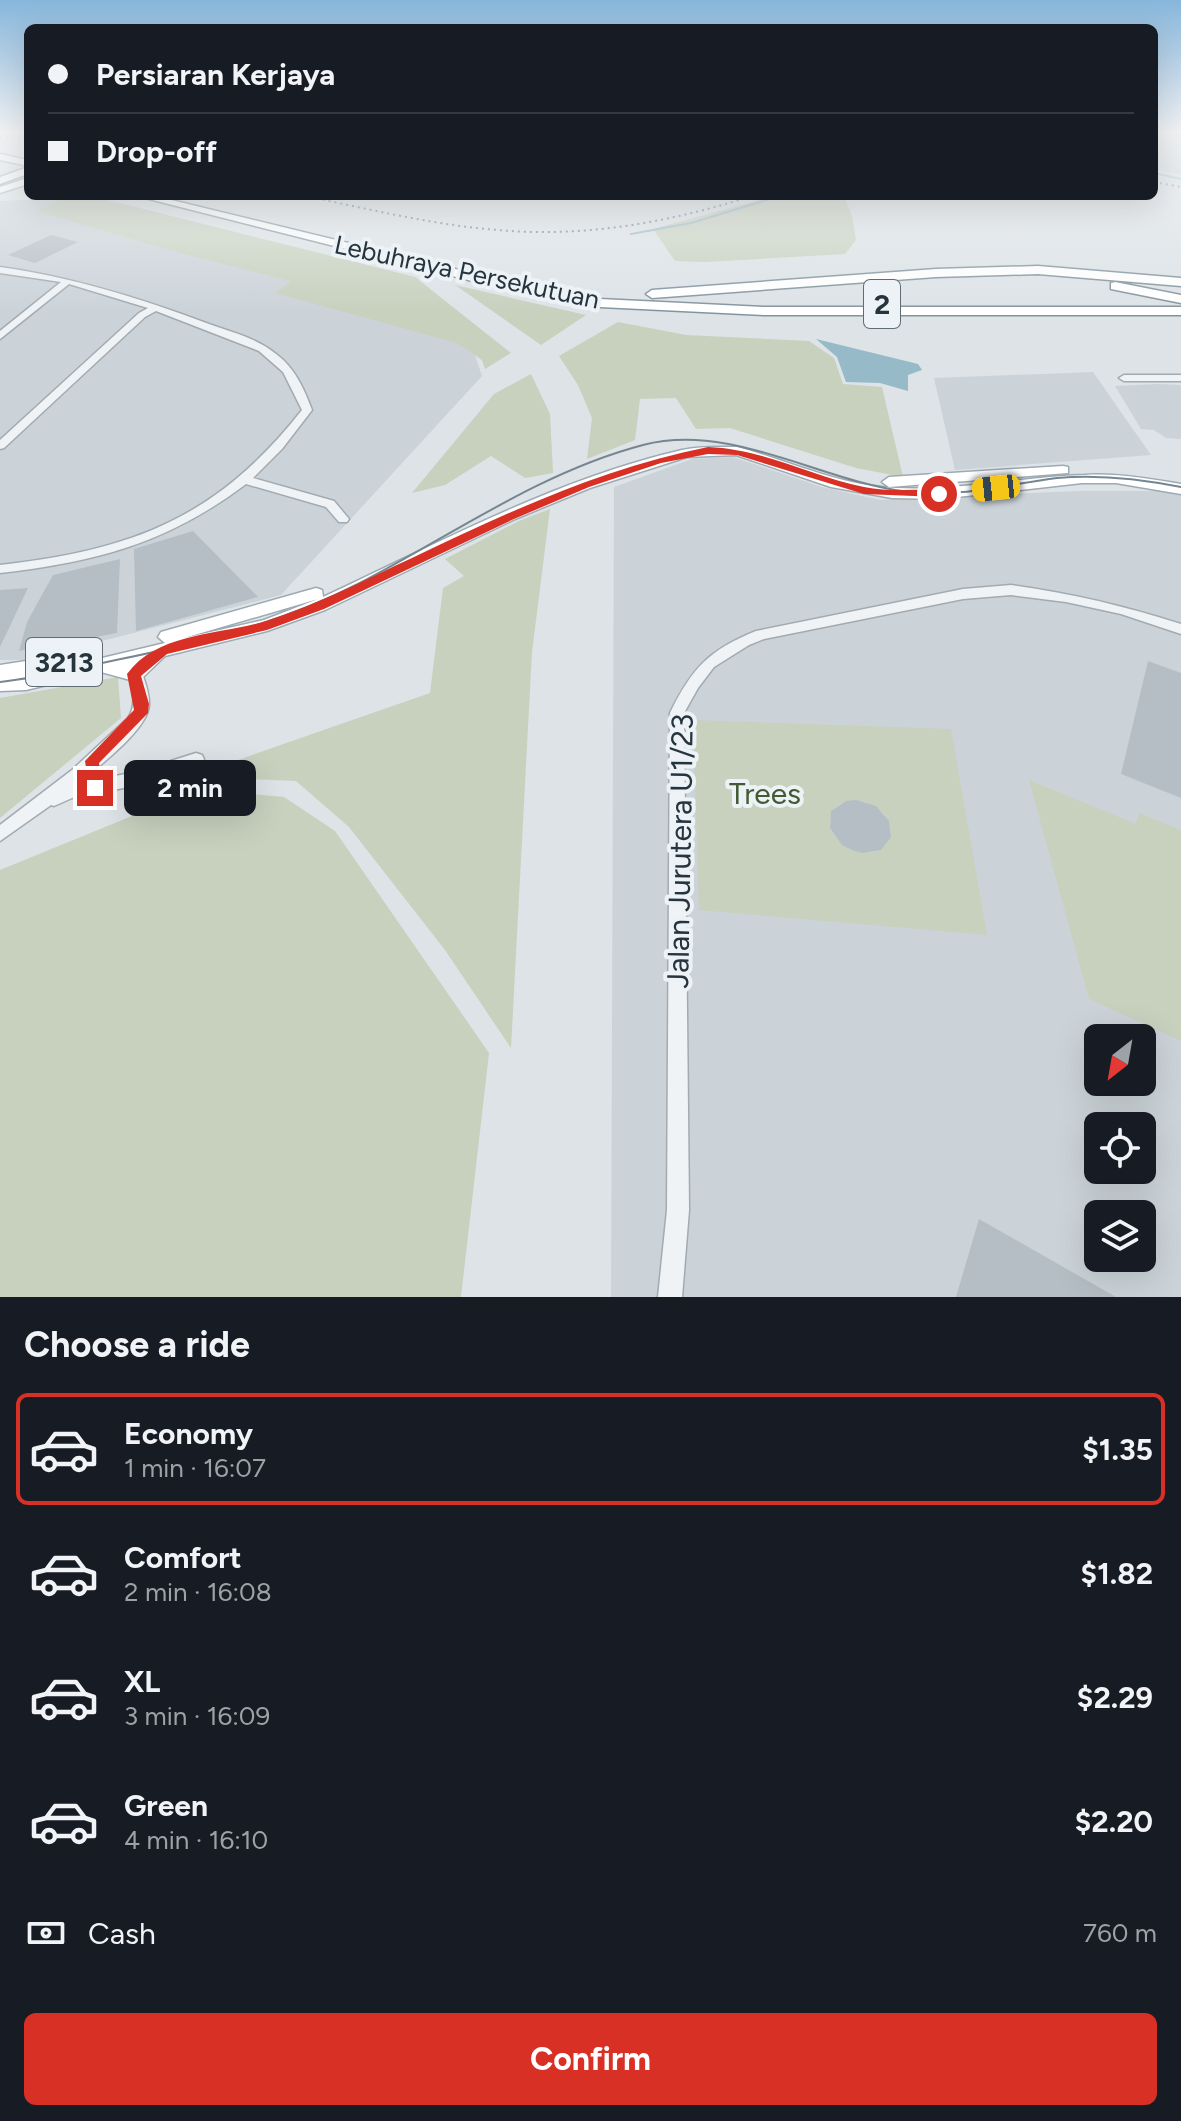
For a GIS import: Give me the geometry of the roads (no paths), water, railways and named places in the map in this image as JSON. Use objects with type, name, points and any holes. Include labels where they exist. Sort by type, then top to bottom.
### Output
[{"type":"highway","name":"Lebuhraya Persekutuan","points":[[159,200],[564,297],[647,307],[764,311],[1181,311]]},
{"type":"highway","name":"Lebuhraya Persekutuan","points":[[182,200],[494,275],[584,293],[662,301],[730,304],[1181,302]]},
{"type":"highway","points":[[189,200],[203,205]]},
{"type":"highway","points":[[584,293],[679,295],[936,273],[1038,270],[1181,281]]},
{"type":"highway","points":[[936,273],[1070,279],[1181,302]]},
{"type":"highway","points":[[764,311],[790,317],[1181,318]]},
{"type":"main road","name":"3213","points":[[0,672],[79,659],[285,605],[582,480],[685,444],[727,441],[763,448],[879,482],[1068,470],[1107,470],[1181,481]]},
{"type":"main road","name":"3213","points":[[582,480],[708,451],[749,454],[836,484],[892,493],[939,494],[1082,479],[1116,479],[1181,489]]},
{"type":"main road","name":"3213","points":[[0,684],[26,683],[98,666],[132,666],[163,650],[267,625],[319,606],[506,512]]},
{"type":"street","points":[[1016,271],[1038,269],[1181,281]]},
{"type":"street","points":[[0,270],[67,282],[155,308],[272,353],[292,373],[307,410],[291,434],[246,480],[187,521],[150,537],[41,566],[0,569]]},
{"type":"street","points":[[0,336],[67,282]]},
{"type":"street","points":[[0,446],[142,315],[155,308]]},
{"type":"street","points":[[1124,378],[1181,378]]},
{"type":"street","points":[[246,480],[330,504],[343,519]]},
{"type":"street","name":"Jalan Jurutera U1/23","points":[[670,1297],[678,1210],[677,713],[694,678],[713,659],[735,644],[761,635],[963,594],[1011,590],[1066,597],[1123,610],[1181,629]]},
{"type":"street","points":[[0,834],[92,761],[141,713],[142,704],[132,666]]},
{"type":"street","points":[[42,803],[69,792],[139,778],[196,759]]},
{"type":"street","points":[[92,761],[95,788]]},
{"type":"street","points":[[71,778],[95,788]]},
{"type":"water","points":[[816,339],[918,364],[922,370],[908,375],[908,391],[880,383],[846,382],[837,357]]},
{"type":"waterway","points":[[631,234],[691,223],[767,200]]},
{"type":"tram line","points":[[0,682],[179,646],[300,610],[358,584],[532,488],[568,471],[643,445],[677,440],[710,441],[744,447],[843,477],[909,492],[965,492],[1057,478],[1088,477],[1181,487]]},
{"type":"railway","points":[[324,200],[449,224],[531,232],[627,226],[737,200]]},
{"type":"park label","name":"Trees","points":[[765,793]]}]
